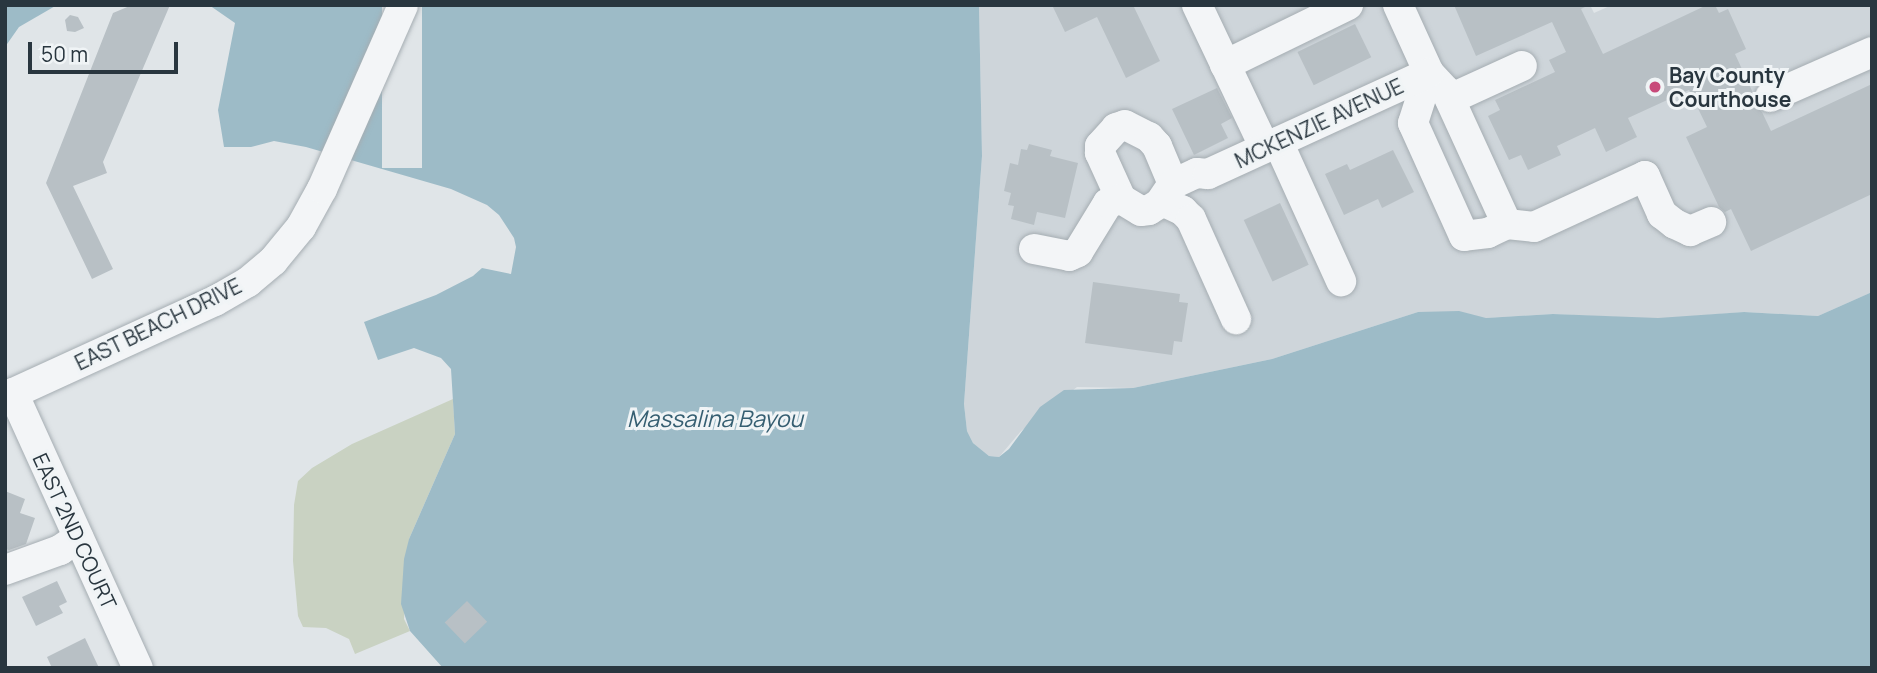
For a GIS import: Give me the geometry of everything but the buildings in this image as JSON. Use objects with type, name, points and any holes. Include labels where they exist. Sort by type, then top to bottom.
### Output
[{"type":"street","name":"EAST BEACH DRIVE","points":[[9,395],[215,301],[256,276],[301,227],[333,164],[403,5]]},
{"type":"street","points":[[1197,5],[1225,65],[1271,145],[1341,281]]},
{"type":"street","points":[[1225,65],[1348,5]]},
{"type":"street","points":[[1398,5],[1429,72],[1450,99],[1507,224]]},
{"type":"street","points":[[1770,97],[1872,52]]},
{"type":"street","points":[[1450,99],[1522,66]]},
{"type":"street","points":[[1429,72],[1413,123],[1464,236],[1488,233],[1507,224],[1534,227],[1645,176],[1662,214],[1675,224],[1690,230],[1711,222]]},
{"type":"street","name":"MCKENZIE AVENUE","points":[[1168,192],[1197,173],[1208,174],[1429,72]]},
{"type":"street","points":[[1168,192],[1141,211],[1121,199],[1100,153],[1100,146],[1116,128],[1125,125],[1149,137],[1157,146],[1168,192],[1191,219],[1236,319]]},
{"type":"street","points":[[1034,249],[1069,256],[1079,252],[1086,244],[1100,211],[1108,202],[1121,199]]},
{"type":"street","name":"EAST 2ND COURT","points":[[9,395],[138,668]]},
{"type":"street","points":[[5,570],[60,550],[78,538]]},
{"type":"shaded area","points":[[979,5],[1382,5],[1407,60],[1415,89],[1413,5],[1590,5],[1594,13],[1612,5],[1872,5],[1872,292],[1818,316],[1744,312],[1658,319],[1553,314],[1486,318],[1418,312],[1272,359],[1133,388],[1077,387],[1021,431],[999,457],[989,456],[973,443],[967,431],[964,404],[982,156]]},
{"type":"green space","points":[[453,399],[455,434],[409,539],[404,619],[410,631],[355,654],[349,639],[326,628],[303,627],[298,616],[293,561],[294,505],[298,481],[312,468],[352,444]]},
{"type":"water","points":[[5,5],[57,5],[19,27],[5,47]]},
{"type":"water","name":"Massalina Bayou","points":[[209,5],[979,5],[982,156],[964,404],[967,431],[973,443],[989,456],[999,457],[1009,449],[1040,407],[1064,390],[1133,388],[1272,359],[1418,312],[1459,311],[1486,318],[1553,314],[1658,318],[1744,312],[1818,316],[1872,292],[1872,668],[443,668],[410,631],[401,604],[404,559],[409,539],[455,434],[451,369],[441,358],[414,348],[378,360],[364,322],[436,295],[473,276],[482,268],[511,274],[516,247],[514,238],[499,215],[487,205],[451,189],[306,147],[274,141],[251,147],[224,147],[218,110],[235,23]]},
{"type":"pier","points":[[382,5],[422,5],[422,168],[382,168]]},
{"type":"place","name":"Bay County Courthouse","points":[[1655,87]]}]
